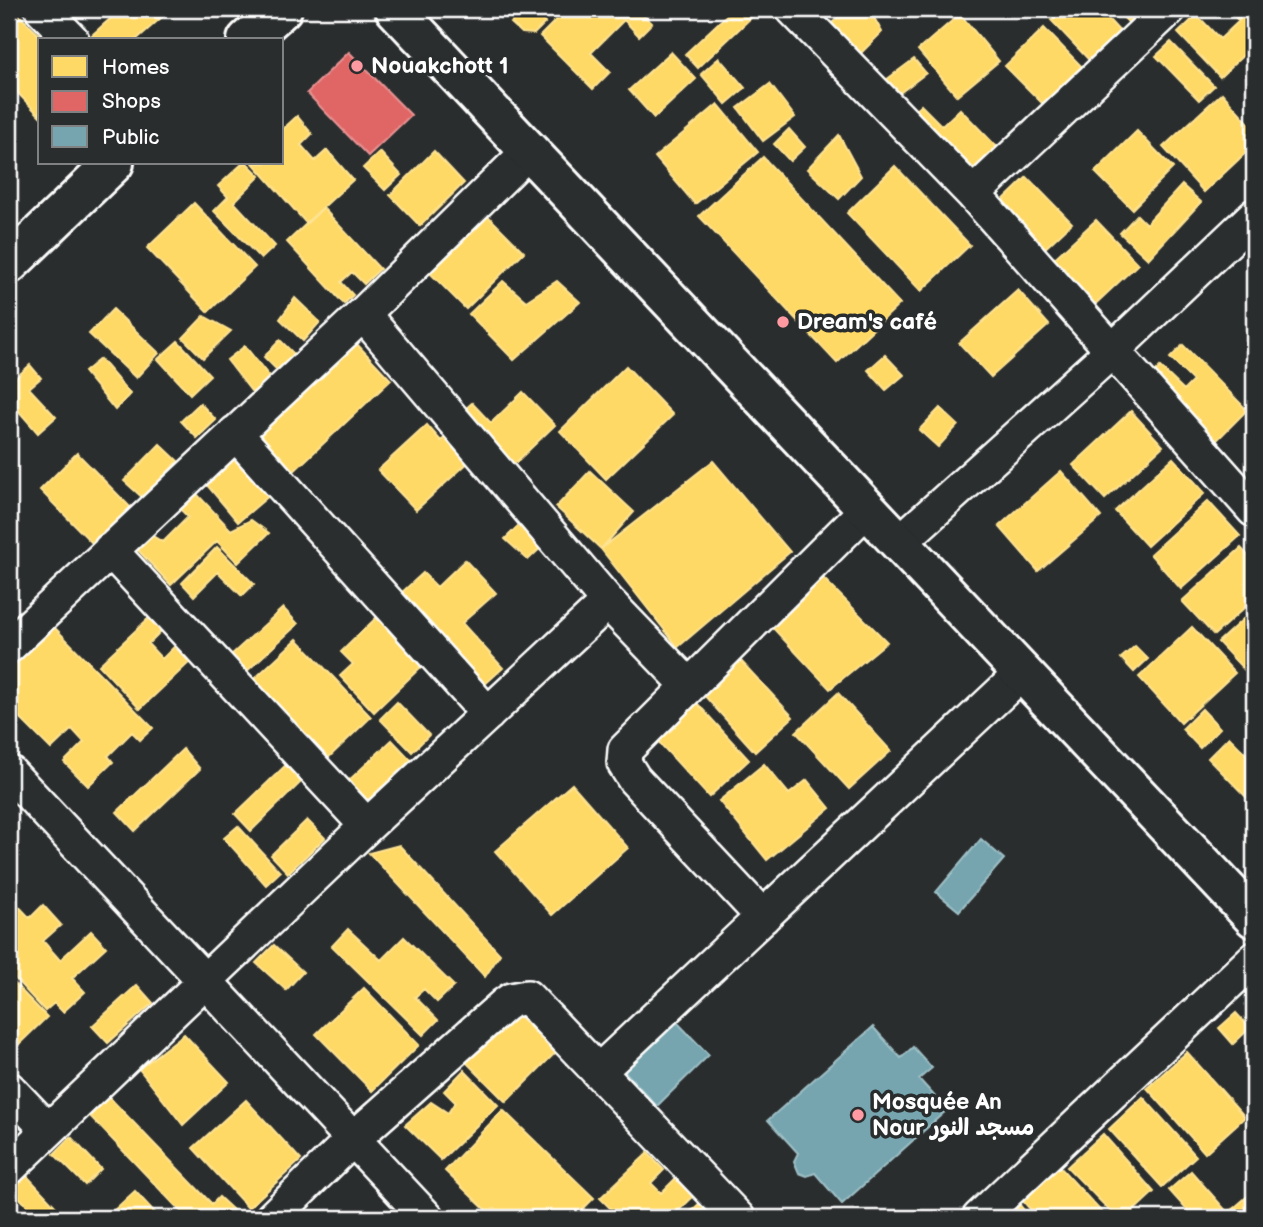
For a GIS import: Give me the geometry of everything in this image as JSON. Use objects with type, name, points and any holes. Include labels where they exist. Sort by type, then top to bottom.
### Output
[{"type":"street","points":[[42,9],[70,38]]},
{"type":"street","points":[[249,38],[282,9]]},
{"type":"street","points":[[395,9],[1254,918]]},
{"type":"street","points":[[793,9],[973,194],[1254,508]]},
{"type":"street","points":[[973,194],[1169,9]]},
{"type":"street","points":[[9,646],[363,314],[530,150]]},
{"type":"street","points":[[9,264],[113,164]]},
{"type":"street","points":[[900,542],[1112,351],[1254,216]]},
{"type":"street","points":[[363,314],[608,602],[689,687]]},
{"type":"street","points":[[235,433],[488,714]]},
{"type":"street","points":[[763,917],[634,779],[624,763],[625,750],[868,508]]},
{"type":"street","points":[[110,550],[367,826]]},
{"type":"street","points":[[9,1168],[367,826],[608,602]]},
{"type":"street","points":[[598,1072],[1023,673]]},
{"type":"street","points":[[9,772],[426,1218]]},
{"type":"street","points":[[979,1218],[1254,959]]},
{"type":"street","points":[[272,1218],[352,1139],[511,1000],[527,998],[738,1218]]},
{"type":"street","points":[[9,1089],[48,1130]]},
{"type":"building: Homes","points":[[9,9],[13,9],[42,38],[38,38],[38,114],[9,84]]},
{"type":"building: Homes","points":[[121,9],[171,9],[138,38],[91,36]]},
{"type":"building: Homes","points":[[525,9],[529,9],[545,23],[534,34],[522,33],[511,23]]},
{"type":"building: Homes","points":[[567,9],[637,9],[652,23],[639,36],[624,20],[591,53],[610,72],[593,89],[540,36]]},
{"type":"building: Homes","points":[[733,9],[752,9],[756,13],[698,68],[685,54]]},
{"type":"building: Homes","points":[[846,9],[877,9],[872,14],[882,32],[856,58],[826,29]]},
{"type":"building: Homes","points":[[1062,9],[1099,9],[1122,34],[1091,62],[1051,20]]},
{"type":"building: Homes","points":[[1115,9],[1146,9],[1130,24]]},
{"type":"building: Homes","points":[[1228,9],[1254,9],[1254,45],[1220,77],[1178,33],[1197,15],[1220,39],[1239,21]]},
{"type":"building: Homes","points":[[960,14],[999,61],[957,96],[918,50]]},
{"type":"building: Homes","points":[[1044,28],[1085,70],[1047,108],[1005,66]]},
{"type":"building: Homes","points":[[1171,42],[1214,86],[1199,100],[1156,56]]},
{"type":"building: Homes","points":[[671,52],[696,79],[654,118],[629,90]]},
{"type":"building: Homes","points":[[719,58],[745,88],[726,104],[701,74]]},
{"type":"building: Homes","points":[[914,59],[926,73],[893,98],[882,83]]},
{"type":"building: Homes","points":[[770,84],[795,117],[763,141],[738,108]]},
{"type":"building: Homes","points":[[1222,93],[1254,129],[1254,145],[1204,192],[1163,147]]},
{"type":"building: Homes","points":[[718,104],[758,152],[695,204],[655,157]]},
{"type":"building: Homes","points":[[921,105],[942,126],[960,109],[999,149],[970,177],[910,115]]},
{"type":"building: Homes","points":[[297,116],[312,134],[301,145],[315,161],[327,150],[353,180],[306,223],[254,164],[284,164],[284,128]]},
{"type":"building: Homes","points":[[789,129],[805,147],[790,161],[774,144]]},
{"type":"building: Homes","points":[[1137,131],[1173,168],[1132,209],[1095,172]]},
{"type":"building: Homes","points":[[839,135],[861,176],[839,199],[807,169]]},
{"type":"building: Homes","points":[[434,151],[464,183],[420,226],[390,195]]},
{"type":"building: Homes","points":[[380,152],[401,175],[385,190],[363,168]]},
{"type":"building: Homes","points":[[763,157],[900,304],[837,363],[699,216]]},
{"type":"building: Homes","points":[[242,164],[248,164],[260,176],[234,202],[275,246],[261,259],[214,211],[228,197],[218,186]]},
{"type":"building: Homes","points":[[895,166],[970,245],[921,291],[847,213]]},
{"type":"building: Homes","points":[[1027,177],[1072,223],[1041,252],[996,207]]},
{"type":"building: Homes","points":[[1182,185],[1201,202],[1148,259],[1120,233],[1137,215],[1146,224]]},
{"type":"building: Homes","points":[[194,203],[255,267],[208,312],[147,248]]},
{"type":"building: Homes","points":[[323,208],[380,269],[364,284],[352,272],[341,282],[353,295],[344,304],[287,242]]},
{"type":"building: Homes","points":[[482,210],[524,252],[466,309],[424,267]]},
{"type":"building: Homes","points":[[1096,220],[1138,264],[1089,310],[1047,265]]},
{"type":"building: Homes","points":[[503,281],[526,301],[557,281],[580,302],[514,360],[469,314]]},
{"type":"building: Homes","points":[[1018,290],[1049,325],[991,377],[959,343]]},
{"type":"building: Homes","points":[[295,298],[320,322],[303,341],[280,319]]},
{"type":"building: Homes","points":[[113,309],[159,353],[136,378],[89,334]]},
{"type":"building: Homes","points":[[204,316],[231,331],[203,358],[183,338]]},
{"type":"building: Homes","points":[[280,340],[295,355],[279,372],[264,357]]},
{"type":"building: Homes","points":[[178,341],[210,375],[190,394],[158,359]]},
{"type":"building: Homes","points":[[354,341],[391,380],[293,472],[256,433]]},
{"type":"building: Homes","points":[[1183,345],[1247,410],[1212,445],[1147,380],[1160,367],[1184,390],[1193,381],[1170,358]]},
{"type":"building: Homes","points":[[245,346],[273,381],[255,396],[227,360]]},
{"type":"building: Homes","points":[[885,355],[904,375],[886,390],[868,370]]},
{"type":"building: Homes","points":[[100,359],[130,394],[115,410],[84,372]]},
{"type":"building: Homes","points":[[30,365],[41,378],[29,388],[56,417],[38,433],[9,400],[9,384]]},
{"type":"building: Homes","points":[[626,366],[673,415],[606,479],[560,431]]},
{"type":"building: Homes","points":[[523,392],[555,425],[507,471],[456,417],[472,403],[491,423]]},
{"type":"building: Homes","points":[[200,403],[216,420],[197,438],[181,421]]},
{"type":"building: Homes","points":[[940,408],[958,425],[938,447],[919,430]]},
{"type":"building: Homes","points":[[1131,411],[1163,446],[1105,499],[1073,465]]},
{"type":"building: Homes","points":[[427,425],[441,441],[449,434],[472,459],[416,510],[378,470]]},
{"type":"building: Homes","points":[[160,444],[178,461],[143,498],[124,481]]},
{"type":"building: Homes","points":[[231,449],[270,495],[238,522],[206,484]]},
{"type":"building: Homes","points":[[77,453],[136,513],[99,550],[40,490]]},
{"type":"building: Homes","points":[[1173,458],[1205,493],[1147,546],[1115,511]]},
{"type":"building: Homes","points":[[713,461],[790,552],[678,647],[601,549]]},
{"type":"building: Homes","points":[[590,471],[634,512],[601,549],[556,507]]},
{"type":"building: Homes","points":[[1061,471],[1101,517],[1038,571],[999,526]]},
{"type":"building: Homes","points":[[195,492],[231,530],[251,520],[269,533],[238,563],[217,541],[171,585],[135,547],[149,534],[163,542],[188,517],[179,508]]},
{"type":"building: Homes","points":[[1208,501],[1240,536],[1181,589],[1150,554]]},
{"type":"building: Homes","points":[[524,520],[547,542],[528,560],[505,539]]},
{"type":"building: Homes","points":[[217,547],[254,584],[242,596],[218,572],[194,596],[182,583]]},
{"type":"building: Homes","points":[[1241,548],[1254,562],[1254,599],[1214,635],[1182,601]]},
{"type":"building: Homes","points":[[465,560],[496,593],[462,623],[503,668],[485,684],[400,594],[423,573],[437,587]]},
{"type":"building: Homes","points":[[822,577],[887,642],[830,689],[772,627]]},
{"type":"building: Homes","points":[[283,608],[298,624],[246,672],[230,656]]},
{"type":"building: Homes","points":[[1254,609],[1254,673],[1250,676],[1218,642]]},
{"type":"building: Homes","points":[[150,617],[162,630],[148,644],[162,659],[179,642],[194,658],[140,709],[99,665]]},
{"type":"building: Homes","points":[[377,617],[423,665],[374,712],[340,676],[353,664],[341,652]]},
{"type":"building: Homes","points":[[54,627],[153,728],[140,740],[132,732],[108,756],[113,762],[88,786],[64,762],[84,742],[72,729],[51,749],[9,707],[9,671]]},
{"type":"building: Homes","points":[[1192,627],[1235,673],[1181,723],[1139,677]]},
{"type":"building: Homes","points":[[297,639],[371,717],[326,760],[252,681]]},
{"type":"building: Homes","points":[[1135,646],[1148,659],[1134,672],[1121,658]]},
{"type":"building: Homes","points":[[740,660],[793,717],[755,752],[703,694]]},
{"type":"building: Homes","points":[[838,693],[891,751],[849,789],[796,732]]},
{"type":"building: Homes","points":[[397,702],[429,735],[412,752],[380,719]]},
{"type":"building: Homes","points":[[696,702],[749,760],[709,797],[656,739]]},
{"type":"building: Homes","points":[[1202,709],[1220,728],[1200,748],[1182,729]]},
{"type":"building: Homes","points":[[1229,737],[1254,762],[1254,805],[1208,758]]},
{"type":"building: Homes","points":[[392,740],[411,760],[365,803],[346,783]]},
{"type":"building: Homes","points":[[183,749],[200,769],[135,831],[117,812]]},
{"type":"building: Homes","points":[[764,764],[789,794],[807,780],[830,808],[767,860],[719,801]]},
{"type":"building: Homes","points":[[286,765],[302,781],[251,831],[235,814]]},
{"type":"building: Homes","points":[[572,784],[628,848],[552,915],[495,851]]},
{"type":"building: Homes","points":[[307,820],[325,838],[288,873],[271,855]]},
{"type":"building: Homes","points":[[238,826],[280,872],[266,885],[224,838]]},
{"type":"building: Homes","points":[[399,845],[500,954],[485,977],[369,853]]},
{"type":"building: Homes","points":[[9,896],[30,918],[43,905],[61,925],[43,941],[60,960],[91,931],[106,947],[72,978],[85,992],[63,1012],[54,1003],[45,1011],[9,972]]},
{"type":"building: Homes","points":[[348,929],[381,960],[404,937],[454,986],[437,1002],[424,989],[415,997],[438,1020],[423,1035],[332,946]]},
{"type":"building: Homes","points":[[274,945],[303,972],[286,990],[256,963]]},
{"type":"building: Homes","points":[[9,978],[47,1017],[9,1054]]},
{"type":"building: Homes","points":[[137,985],[153,1003],[108,1043],[92,1026]]},
{"type":"building: Homes","points":[[364,988],[419,1045],[372,1091],[316,1034]]},
{"type":"building: Homes","points":[[516,1013],[555,1053],[506,1102],[466,1062]]},
{"type":"building: Homes","points":[[1236,1013],[1250,1028],[1233,1044],[1219,1028]]},
{"type":"building: Homes","points":[[184,1034],[229,1082],[183,1125],[139,1069]]},
{"type":"building: Homes","points":[[1187,1052],[1245,1117],[1205,1153],[1147,1088]]},
{"type":"building: Homes","points":[[464,1070],[498,1105],[441,1160],[405,1125],[431,1102],[448,1113],[455,1102],[444,1091]]},
{"type":"building: Homes","points":[[109,1097],[212,1204],[219,1197],[233,1210],[224,1218],[187,1218],[90,1116]]},
{"type":"building: Homes","points":[[1143,1097],[1196,1156],[1162,1187],[1109,1129]]},
{"type":"building: Homes","points":[[246,1100],[301,1160],[248,1208],[193,1148]]},
{"type":"building: Homes","points":[[503,1110],[594,1198],[574,1218],[494,1218],[445,1171]]},
{"type":"building: Homes","points":[[1103,1134],[1154,1192],[1126,1218],[1117,1218],[1067,1167]]},
{"type":"building: Homes","points":[[71,1137],[101,1169],[85,1185],[54,1154]]},
{"type":"building: Homes","points":[[648,1153],[664,1170],[651,1183],[661,1193],[678,1176],[696,1194],[671,1218],[620,1218],[600,1198]]},
{"type":"building: Homes","points":[[1059,1166],[1107,1218],[1038,1218],[1022,1200]]},
{"type":"building: Homes","points":[[1191,1171],[1228,1213],[1249,1195],[1254,1201],[1254,1218],[1194,1218],[1169,1190]]},
{"type":"building: Homes","points":[[27,1176],[58,1209],[48,1218],[39,1218],[12,1190]]},
{"type":"building: Homes","points":[[135,1191],[160,1218],[116,1218],[111,1213]]},
{"type":"building: Homes","points":[[702,1201],[719,1218],[684,1218]]},
{"type":"building: Homes","points":[[1020,1205],[1030,1218],[1006,1218]]},
{"type":"building: Shops","points":[[349,52],[411,115],[368,156],[307,93]]},
{"type":"building: Public","points":[[981,839],[1004,859],[959,911],[936,892]]},
{"type":"building: Public","points":[[669,1014],[709,1055],[657,1106],[617,1063]]},
{"type":"building: Public","name":"Mosquée An Nour مسجد النور","points":[[873,1027],[901,1058],[913,1047],[932,1068],[919,1079],[947,1110],[842,1204],[815,1173],[807,1176],[799,1173],[794,1161],[798,1153],[768,1120]]},
{"type":"place","name":"Nouakchott 1","points":[[357,66]]},
{"type":"place","name":"Dream's café","points":[[783,322]]},
{"type":"place","name":"Mosquée An Nour مسجد النور","points":[[858,1115]]}]
